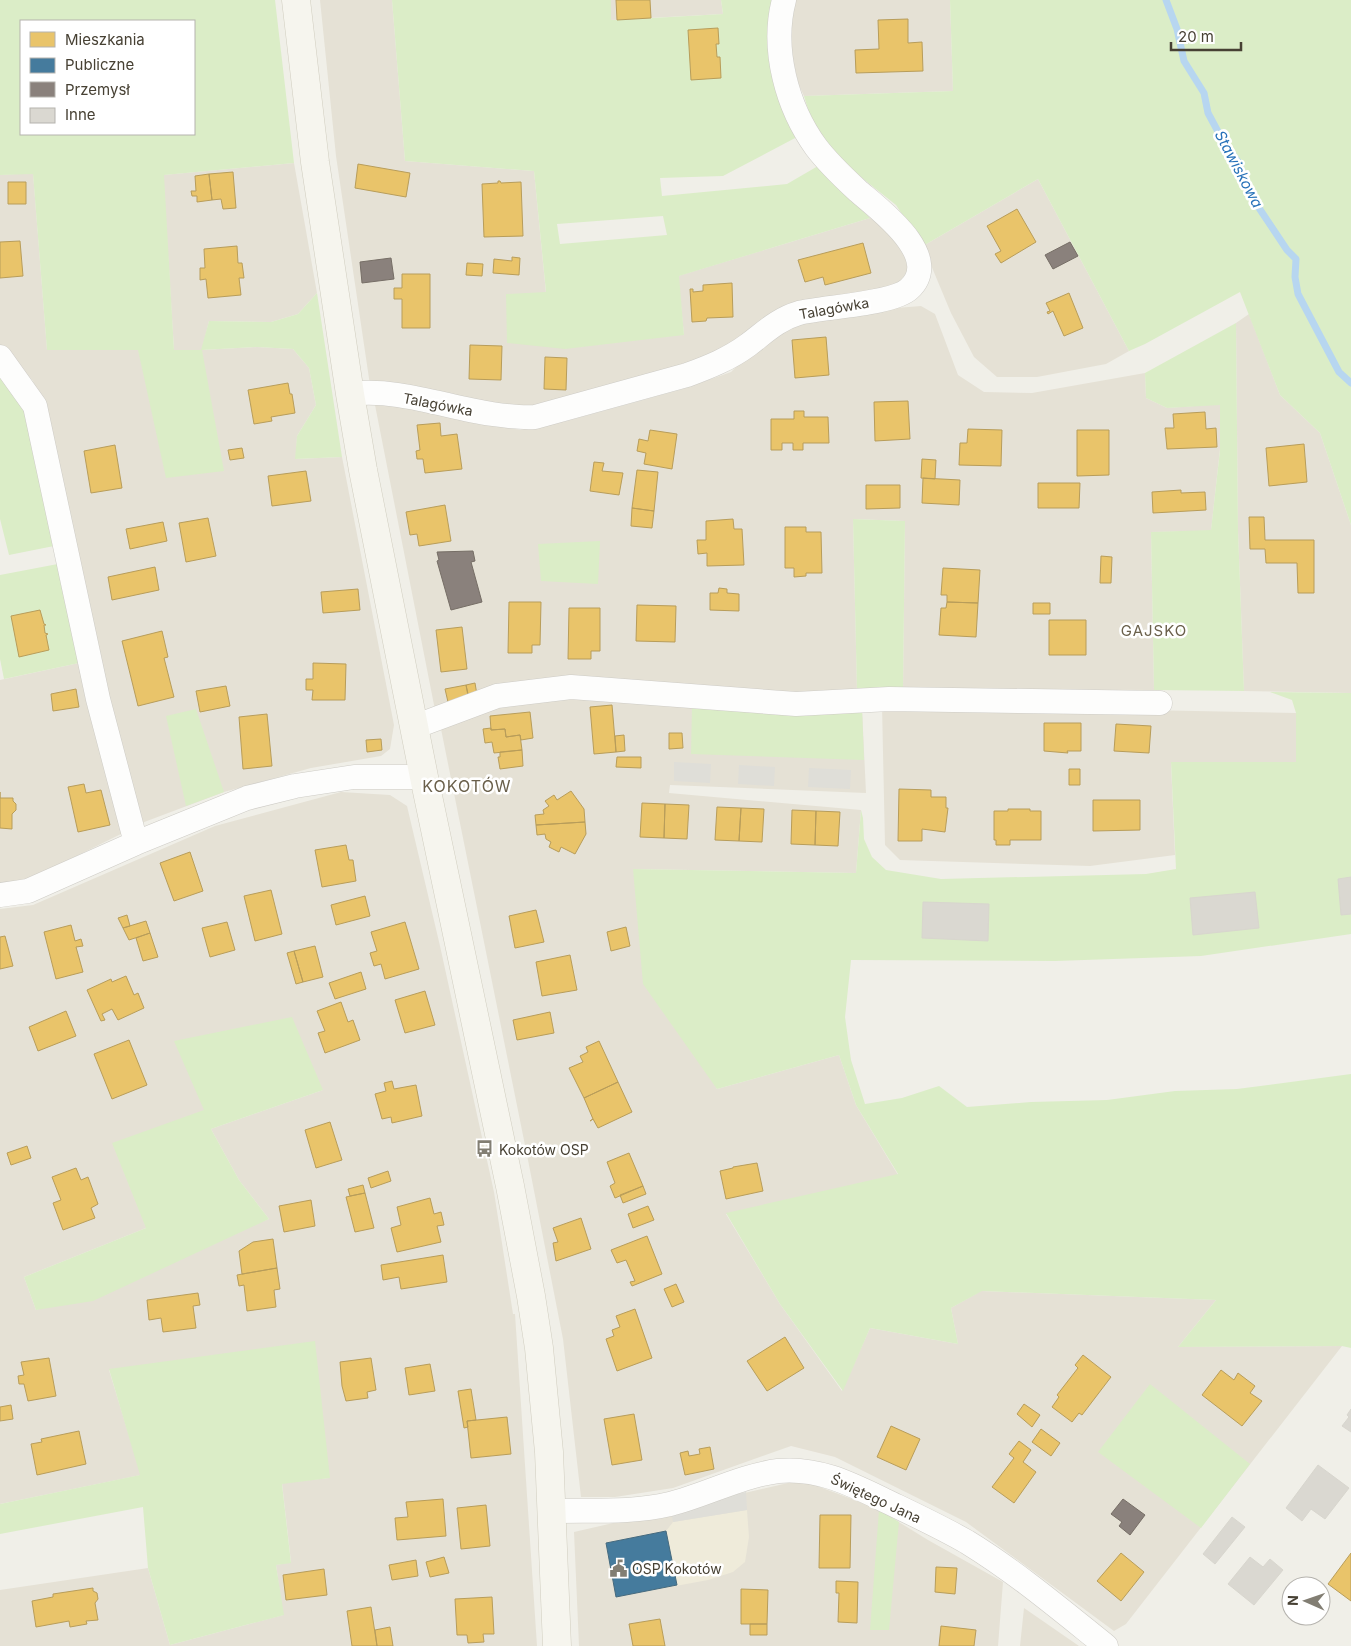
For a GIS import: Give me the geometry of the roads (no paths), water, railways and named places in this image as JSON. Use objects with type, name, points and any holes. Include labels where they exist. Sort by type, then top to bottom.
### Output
[{"type":"street","points":[[296,0],[315,162],[350,394],[424,777],[510,1186],[531,1296],[544,1397],[553,1511],[557,1646]]},
{"type":"street","name":"Talagówka","points":[[350,394],[366,392],[408,397],[509,417],[534,417],[708,368],[727,359],[748,345],[775,323],[796,314],[816,309],[889,299],[908,290],[918,274],[919,264],[910,242],[878,207],[836,170],[817,148],[803,126],[787,85],[782,66],[779,34],[784,0]]},
{"type":"street","points":[[0,357],[35,406],[98,699],[136,843]]},
{"type":"street","points":[[414,727],[497,696],[571,688],[796,704],[889,699],[1160,703]]},
{"type":"street","points":[[0,895],[28,891],[136,843],[247,798],[295,786],[354,777],[424,777]]},
{"type":"street","name":"Świętego Jana","points":[[553,1511],[646,1509],[672,1503],[759,1475],[779,1471],[798,1471],[828,1475],[850,1483],[911,1512],[966,1542],[1016,1576],[1106,1646]]},
{"type":"waterway","name":"Stawiskowa","points":[[1166,0],[1177,29],[1184,61],[1204,93],[1208,113],[1223,141],[1239,163],[1251,196],[1287,250],[1296,259],[1295,277],[1298,294],[1339,372],[1351,383]]},
{"type":"place","name":"Kokotów OSP","points":[[485,1149]]},
{"type":"place","name":"OSP Kokotów","points":[[618,1568]]},
{"type":"district","name":"GAJSKO","points":[[1154,630]]},
{"type":"district","name":"KOKOTÓW","points":[[467,786]]}]
